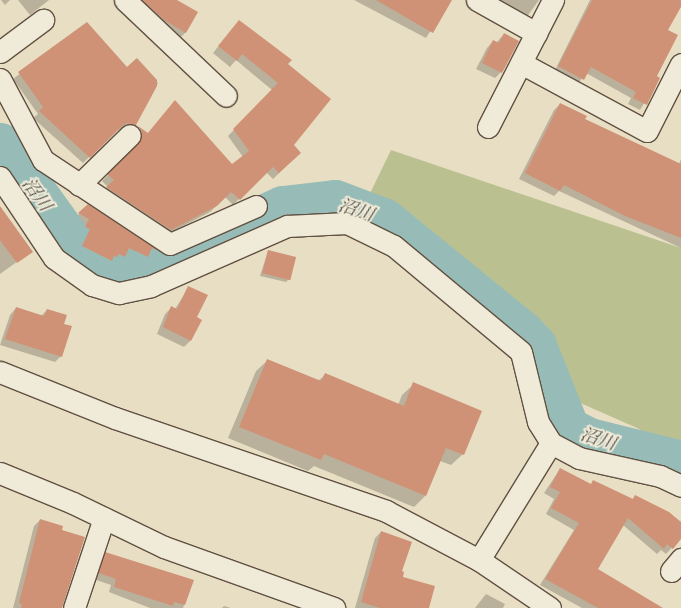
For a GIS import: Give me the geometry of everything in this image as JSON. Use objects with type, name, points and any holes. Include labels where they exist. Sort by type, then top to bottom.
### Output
[{"type":"street","points":[[125,0],[226,96]]},
{"type":"street","points":[[477,0],[536,32]]},
{"type":"street","points":[[488,127],[553,0]]},
{"type":"street","points":[[0,52],[44,20]]},
{"type":"street","points":[[521,63],[647,132],[681,64]]},
{"type":"street","points":[[0,79],[43,160],[170,244],[256,206]]},
{"type":"street","points":[[79,185],[130,135]]},
{"type":"street","points":[[0,177],[54,258],[92,285],[119,293],[151,286],[287,226],[348,223],[394,246],[521,352],[538,422],[551,443],[579,458],[660,476],[681,486]]},
{"type":"street","points":[[0,372],[115,418],[386,511],[479,560],[550,608]]},
{"type":"street","points":[[479,560],[551,443]]},
{"type":"street","points":[[0,473],[104,518],[164,547],[334,608]]},
{"type":"street","points":[[74,608],[104,518]]},
{"type":"green space","points":[[391,150],[681,248],[681,453],[637,428],[569,398],[522,333],[454,252],[361,212]]},
{"type":"building","points":[[142,0],[177,0],[198,12],[186,33],[164,20]]},
{"type":"building","points":[[376,0],[452,0],[433,33]]},
{"type":"building","points":[[592,0],[681,0],[681,7],[668,30],[678,35],[657,76],[660,78],[647,105],[633,98],[636,92],[591,67],[584,80],[558,66]]},
{"type":"building","points":[[239,20],[292,60],[288,64],[331,99],[294,145],[301,153],[279,173],[273,167],[240,200],[231,192],[217,206],[171,230],[106,187],[114,180],[107,174],[139,143],[142,132],[138,126],[148,133],[175,100],[232,164],[249,151],[233,129],[278,83],[242,54],[237,61],[218,46]]},
{"type":"building","points":[[87,22],[127,67],[137,58],[157,80],[157,86],[136,125],[138,126],[127,123],[122,126],[90,158],[39,111],[43,107],[18,72]]},
{"type":"building","points":[[504,33],[519,41],[502,73],[482,63],[493,40],[499,43]]},
{"type":"building","points":[[560,103],[587,116],[585,119],[681,164],[681,238],[625,216],[564,185],[560,191],[525,173]]},
{"type":"building","points":[[88,204],[156,250],[152,248],[148,257],[129,248],[125,257],[119,254],[117,257],[114,256],[112,261],[82,246],[90,229],[85,227],[89,219],[78,213]]},
{"type":"building","points":[[0,206],[33,252],[17,263],[0,240]]},
{"type":"building","points":[[268,250],[296,257],[290,280],[262,273]]},
{"type":"building","points":[[188,286],[208,295],[197,317],[202,320],[191,341],[163,327],[171,306],[177,309]]},
{"type":"building","points":[[16,307],[44,316],[47,309],[67,315],[64,324],[72,326],[62,357],[5,339]]},
{"type":"building","points":[[267,359],[321,381],[325,373],[404,406],[413,382],[482,411],[464,455],[446,448],[426,496],[324,454],[321,460],[239,427]]},
{"type":"building","points":[[560,468],[591,484],[593,480],[633,499],[635,495],[669,512],[681,522],[681,539],[673,549],[667,544],[664,549],[628,518],[598,569],[663,608],[598,608],[545,579],[579,523],[551,508],[560,492],[550,487]]},
{"type":"building","points":[[40,519],[63,526],[62,530],[85,537],[62,608],[21,608],[22,604],[19,603]]},
{"type":"building","points":[[381,531],[412,542],[402,571],[404,572],[403,577],[435,586],[429,608],[380,608],[361,602]]},
{"type":"building","points":[[105,552],[194,580],[185,605],[174,602],[173,606],[114,587],[116,579],[98,573]]},
{"type":"waterway","name":"沼川","points":[[0,145],[84,262],[122,273],[149,269],[283,208],[335,202],[383,220],[522,333],[534,346],[567,429],[589,440],[681,463]]}]
